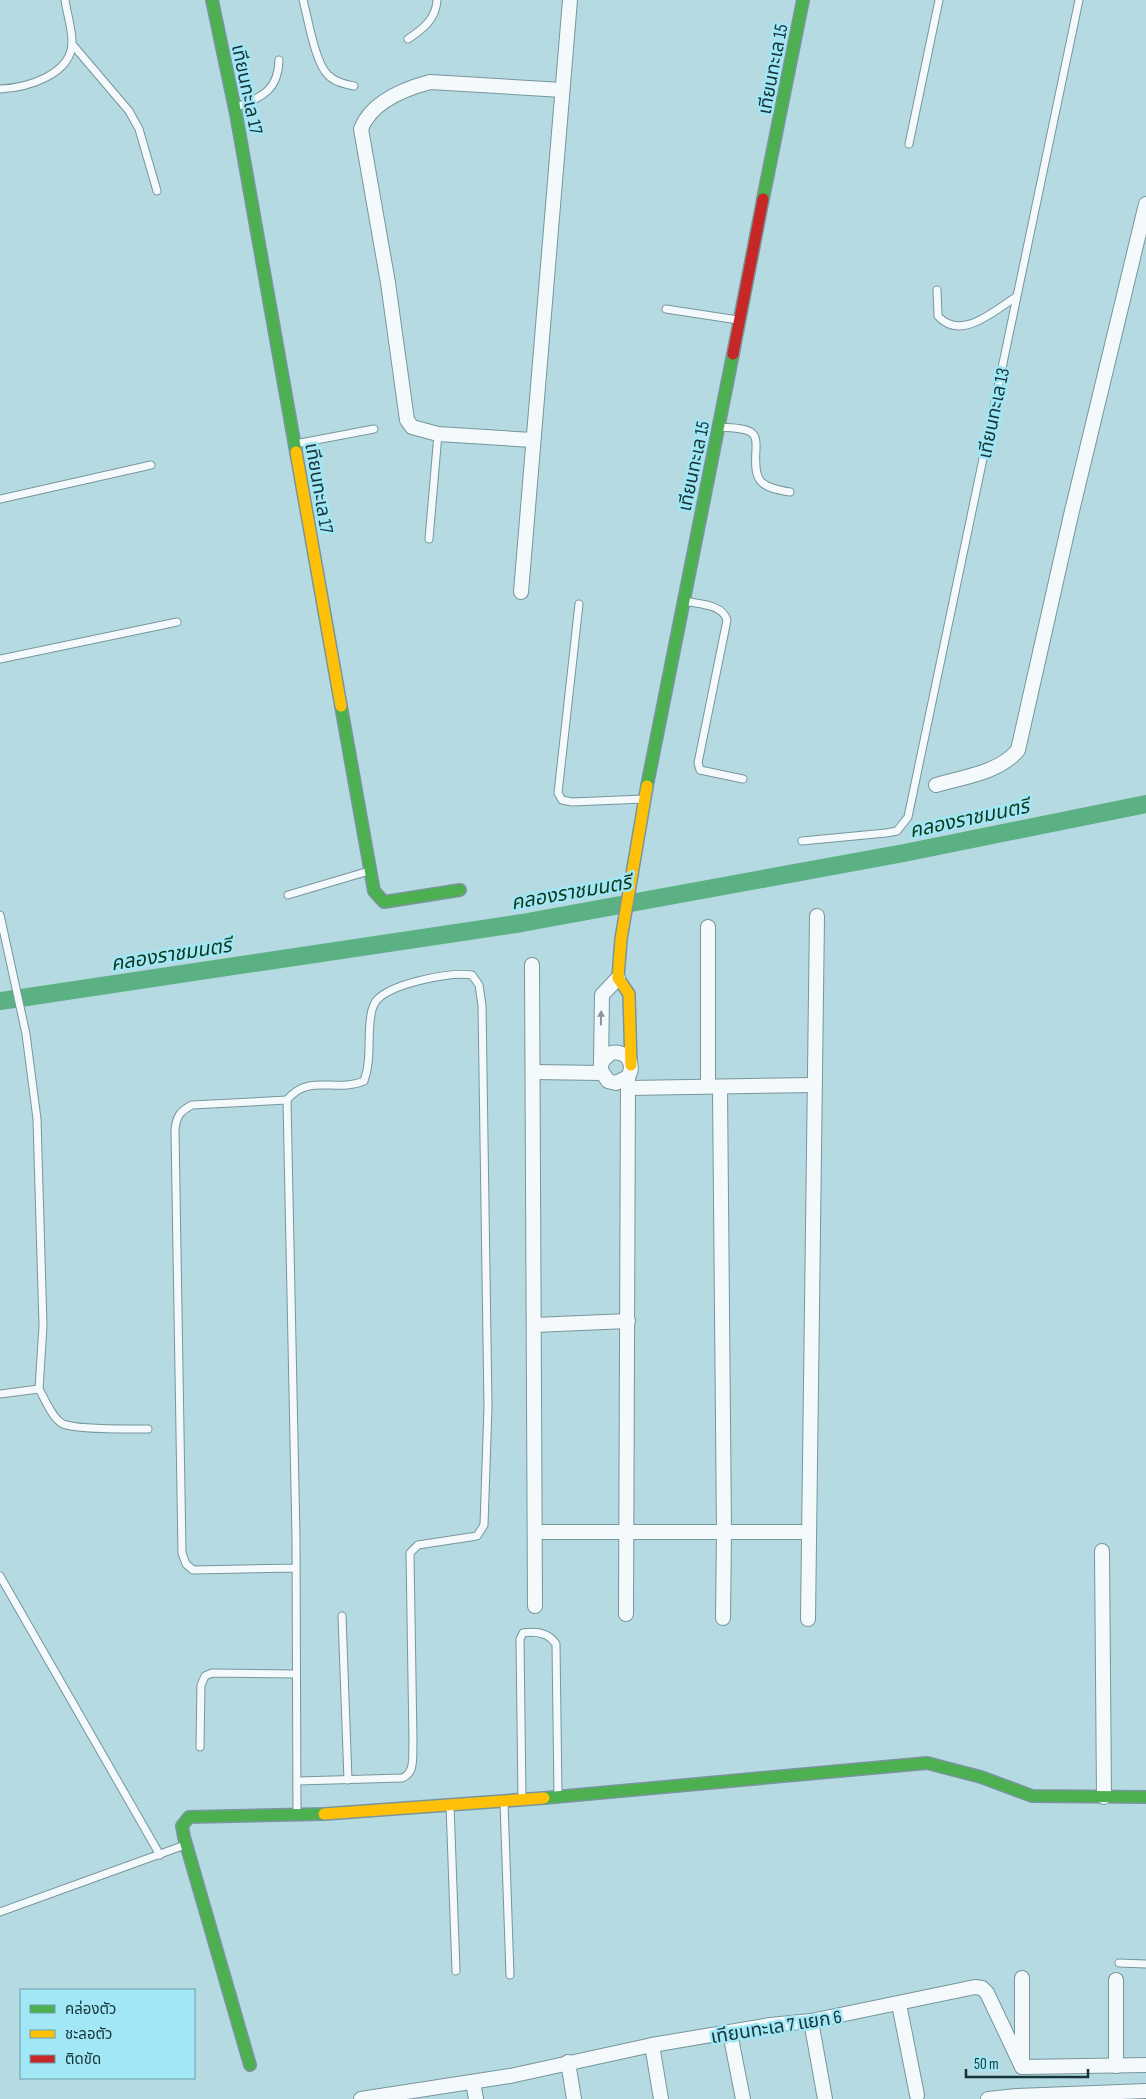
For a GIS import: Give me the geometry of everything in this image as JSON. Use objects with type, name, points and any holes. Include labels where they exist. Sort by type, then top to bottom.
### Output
[{"type":"street","name":"เทียนทะเล 17","points":[[212,0],[235,108],[374,891],[378,898],[384,902],[460,890]]},
{"type":"street","points":[[521,592],[532,440],[570,0]]},
{"type":"street","name":"เทียนทะเล 15","points":[[618,978],[621,939],[644,799],[803,0]]},
{"type":"street","points":[[532,440],[438,434],[412,428],[408,420],[388,284],[361,129],[365,118],[374,108],[414,87],[430,82],[562,90]]},
{"type":"street","points":[[936,785],[1000,766],[1018,750],[1071,515],[1146,204]]},
{"type":"street","points":[[808,1619],[817,916]]},
{"type":"street","points":[[708,927],[714,1087],[724,1532],[723,1618]]},
{"type":"street","points":[[532,965],[535,1606]]},
{"type":"street","points":[[626,1614],[627,1532],[629,1077],[630,994],[618,978],[602,995],[601,1069],[612,1082],[621,1082],[629,1077],[714,1087],[815,1085]]},
{"type":"street","points":[[601,1069],[606,1055],[616,1052],[626,1056],[629,1077]]},
{"type":"street","points":[[533,1072],[601,1069]]},
{"type":"street","points":[[534,1325],[628,1321]]},
{"type":"street","points":[[535,1532],[809,1532]]},
{"type":"street","points":[[1102,1551],[1104,1797]]},
{"type":"street","points":[[250,2066],[186,1845],[182,1828],[185,1819],[188,1817],[297,1816],[522,1800],[926,1763],[981,1777],[1032,1796],[1146,1797]]},
{"type":"street","points":[[1022,1978],[1022,2067],[1146,2065]]},
{"type":"street","points":[[1116,1980],[1116,2066]]},
{"type":"street","name":"เทียนทะเล 7 แยก 6","points":[[361,2099],[385,2097],[473,2082],[652,2045],[811,2021],[899,2004],[971,1987],[982,1988],[996,2010],[1022,2067]]},
{"type":"street","points":[[899,2004],[917,2095]]},
{"type":"street","points":[[811,2021],[825,2099]]},
{"type":"street","points":[[730,2033],[743,2099]]},
{"type":"street","points":[[652,2045],[661,2099]]},
{"type":"street","points":[[568,2062],[574,2099]]},
{"type":"street","points":[[473,2082],[476,2099]]},
{"type":"street","points":[[988,2099],[1119,2095],[1146,2090]]},
{"type":"lane","points":[[0,88],[20,88],[51,74],[66,61],[72,44],[65,0]]},
{"type":"lane","points":[[303,0],[321,65],[328,75],[342,83],[354,86]]},
{"type":"lane","points":[[408,39],[424,28],[432,16],[437,0]]},
{"type":"lane","points":[[909,144],[939,0]]},
{"type":"lane","name":"เทียนทะเล 13","points":[[802,841],[886,834],[898,831],[908,817],[1079,0]]},
{"type":"lane","points":[[72,44],[129,111],[139,129],[157,191]]},
{"type":"lane","points":[[235,108],[267,92],[278,71],[279,60]]},
{"type":"lane","points":[[937,290],[938,316],[952,326],[964,326],[974,323],[1016,297]]},
{"type":"lane","points":[[666,309],[740,320]]},
{"type":"lane","points":[[719,427],[748,431],[754,435],[756,442],[755,466],[759,480],[769,489],[790,492]]},
{"type":"lane","points":[[294,444],[374,429]]},
{"type":"lane","points":[[429,539],[438,434]]},
{"type":"lane","points":[[0,498],[151,465]]},
{"type":"lane","points":[[684,601],[718,609],[725,613],[727,620],[698,763],[700,770],[743,779]]},
{"type":"lane","points":[[579,604],[558,794],[562,800],[572,802],[644,799]]},
{"type":"lane","points":[[0,659],[177,622]]},
{"type":"lane","points":[[288,895],[370,870]]},
{"type":"lane","points":[[0,915],[26,1034],[37,1119],[43,1326],[39,1389],[53,1414],[63,1424],[98,1428],[148,1429]]},
{"type":"lane","points":[[297,1816],[296,1568],[287,1100],[295,1090],[305,1086],[356,1084],[364,1080],[368,1071],[371,1014],[376,1001],[409,984],[439,976],[472,975],[479,985],[482,1005],[488,1309],[488,1407],[484,1525],[477,1536],[418,1545],[410,1554],[412,1767],[410,1774],[402,1778],[298,1781]]},
{"type":"lane","points":[[287,1100],[192,1105],[183,1110],[176,1118],[182,1553],[186,1564],[193,1570],[296,1568]]},
{"type":"lane","points":[[0,1394],[39,1389]]},
{"type":"lane","points":[[0,1576],[160,1855]]},
{"type":"lane","points":[[342,1616],[348,1780]]},
{"type":"lane","points":[[522,1800],[520,1639],[523,1633],[527,1632],[546,1635],[552,1638],[556,1644],[558,1796]]},
{"type":"lane","points":[[200,1747],[201,1685],[205,1676],[212,1673],[295,1674]]},
{"type":"lane","points":[[504,1801],[510,1976]]},
{"type":"lane","points":[[450,1805],[456,1971]]},
{"type":"lane","points":[[0,1912],[186,1845]]},
{"type":"lane","points":[[1119,1963],[1146,1964]]},
{"type":"waterway","name":"คลองราชมนตรี","points":[[0,1001],[522,923],[904,853],[1146,804]]},
{"type":"traffic: fast","points":[[212,0],[236,114],[296,452]]},
{"type":"traffic: fast","points":[[763,199],[803,0]]},
{"type":"traffic: fast","points":[[647,786],[733,354]]},
{"type":"traffic: fast","points":[[341,706],[374,891],[384,902],[460,890]]},
{"type":"traffic: fast","points":[[544,1798],[927,1763],[981,1777],[1032,1796],[1146,1797]]},
{"type":"traffic: fast","points":[[250,2065],[182,1826],[189,1817],[324,1814]]},
{"type":"traffic: slow","points":[[296,452],[341,706]]},
{"type":"traffic: slow","points":[[631,1065],[629,994],[618,978],[621,939],[647,786]]},
{"type":"traffic: slow","points":[[324,1814],[544,1798]]},
{"type":"traffic: jam","points":[[733,354],[763,199]]}]
